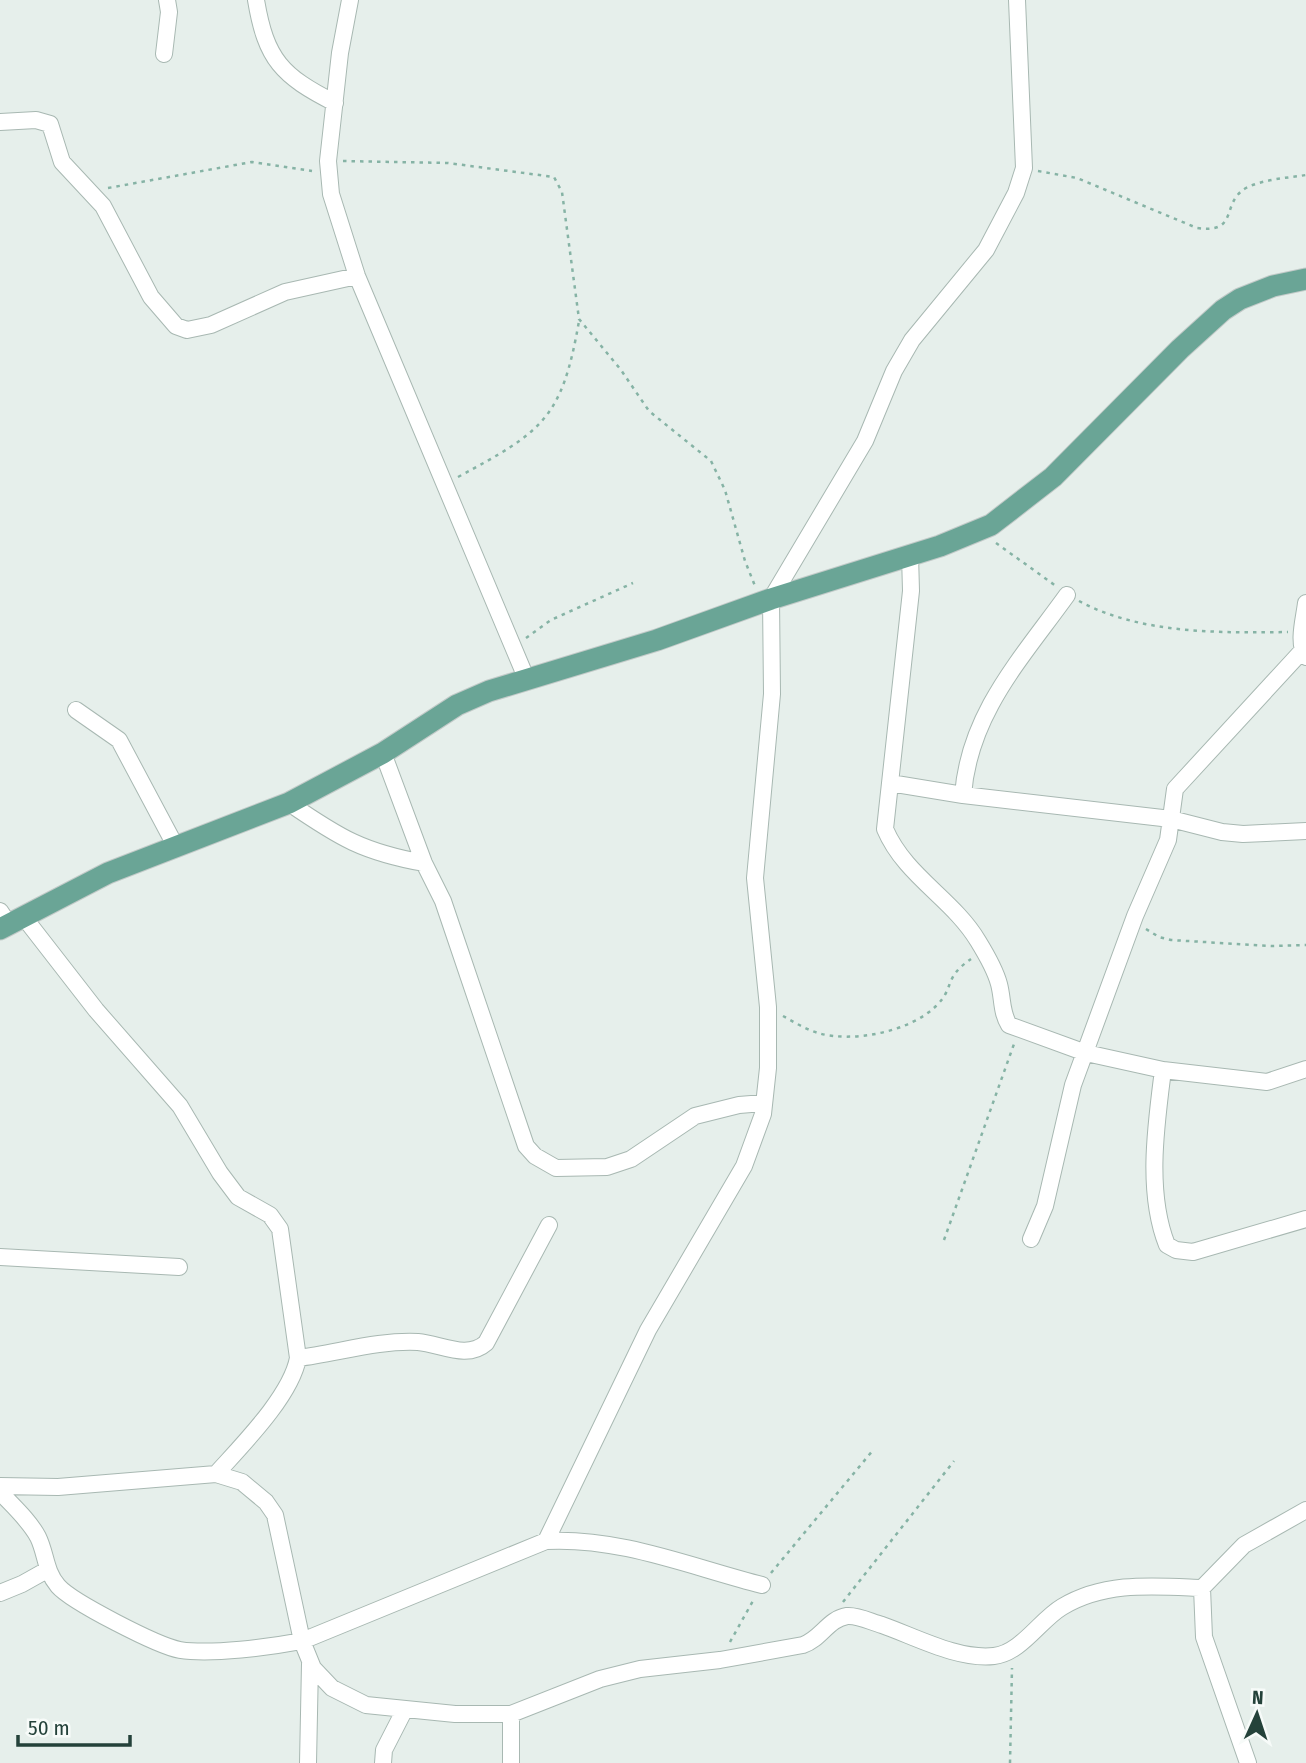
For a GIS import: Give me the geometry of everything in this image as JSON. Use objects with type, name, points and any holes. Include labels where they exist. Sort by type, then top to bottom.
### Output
[{"type":"main road","points":[[8,920],[108,873],[289,803],[383,753],[457,705],[489,691],[657,640],[991,525],[1029,499],[1053,477],[1180,349],[1223,310],[1240,299],[1273,286],[1306,279]]},
{"type":"street","points":[[164,54],[169,12],[167,0]]},
{"type":"street","points":[[256,0],[260,27],[271,53],[292,80],[335,103]]},
{"type":"street","points":[[350,0],[335,103],[329,167],[331,194],[357,276],[527,680]]},
{"type":"street","points":[[546,1541],[648,1330],[744,1166],[764,1104],[768,1068],[768,1007],[755,878],[772,694],[766,601],[865,441],[906,350],[986,250],[1016,193],[1024,168],[1017,0]]},
{"type":"street","points":[[0,122],[36,120],[50,124],[62,162],[72,176],[88,188],[103,206],[151,297],[176,326],[187,330],[211,325],[285,292],[357,276]]},
{"type":"street","points":[[910,555],[911,590],[886,829],[891,843],[926,886],[968,927],[983,950],[998,981],[1004,1018],[1018,1031],[1086,1053],[1163,1070],[1267,1082],[1306,1069]]},
{"type":"street","points":[[963,795],[971,744],[993,698],[1067,595]]},
{"type":"street","points":[[1031,1239],[1045,1206],[1073,1085],[1135,916],[1163,855],[1175,789],[1304,654],[1302,631],[1306,603]]},
{"type":"street","points":[[76,710],[119,740],[176,846]]},
{"type":"street","points":[[383,753],[424,863],[443,901],[526,1146],[536,1156],[556,1168],[607,1167],[631,1159],[695,1116],[739,1105],[764,1104]]},
{"type":"street","points":[[890,783],[963,795],[1171,819],[1243,834],[1306,831]]},
{"type":"street","points":[[289,803],[347,841],[380,855],[424,863]]},
{"type":"street","points":[[8,920],[96,1010],[180,1106],[220,1173],[239,1197],[270,1215],[280,1229],[298,1358],[288,1384],[216,1474]]},
{"type":"street","points":[[1163,1070],[1156,1160],[1158,1205],[1167,1245],[1176,1251],[1193,1252],[1306,1220]]},
{"type":"street","points":[[298,1358],[407,1342],[460,1351],[480,1348],[486,1343],[549,1225]]},
{"type":"street","points":[[0,1257],[179,1267]]},
{"type":"street","points":[[0,1486],[58,1487],[216,1474],[242,1482],[266,1502],[275,1516],[302,1641],[319,1677],[346,1697],[366,1705],[404,1711],[511,1714],[600,1679],[640,1669],[720,1660],[803,1645],[823,1633],[834,1621],[851,1616],[981,1656],[998,1656],[1011,1650],[1060,1608],[1098,1591],[1151,1586],[1202,1588]]},
{"type":"street","points":[[0,1492],[24,1517],[38,1538],[47,1570],[56,1584],[77,1601],[178,1650],[278,1646],[302,1641],[546,1541],[576,1539],[607,1544],[762,1585]]},
{"type":"street","points":[[1248,1763],[1204,1637],[1202,1588],[1244,1545],[1306,1510]]},
{"type":"street","points":[[0,1593],[47,1570]]},
{"type":"street","points":[[308,1763],[312,1685],[309,1658]]},
{"type":"street","points":[[383,1763],[384,1750],[404,1711]]},
{"type":"street","points":[[511,1714],[511,1763]]},
{"type":"path","points":[[88,188],[104,189],[252,163],[329,167],[448,163],[554,177],[562,192],[579,319],[565,384],[556,405],[542,423],[495,457],[446,483]]},
{"type":"path","points":[[1024,168],[1077,178],[1198,228],[1209,229],[1219,229],[1225,223],[1235,196],[1245,189],[1256,184],[1306,175]]},
{"type":"path","points":[[579,319],[621,370],[649,411],[701,450],[715,467],[725,490],[745,561],[766,601]]},
{"type":"path","points":[[979,529],[1037,569],[1067,595],[1099,612],[1133,621],[1200,630],[1302,631]]},
{"type":"path","points":[[512,648],[551,620],[633,583]]},
{"type":"path","points":[[1135,916],[1149,932],[1171,940],[1306,945]]},
{"type":"path","points":[[768,1007],[816,1032],[837,1037],[887,1029],[928,1013],[943,998],[952,973],[983,950]]},
{"type":"path","points":[[944,1240],[1018,1031]]},
{"type":"path","points":[[720,1660],[762,1585],[874,1449]]},
{"type":"path","points":[[834,1621],[850,1590],[954,1461]]},
{"type":"path","points":[[1010,1763],[1014,1696],[1011,1650]]}]
